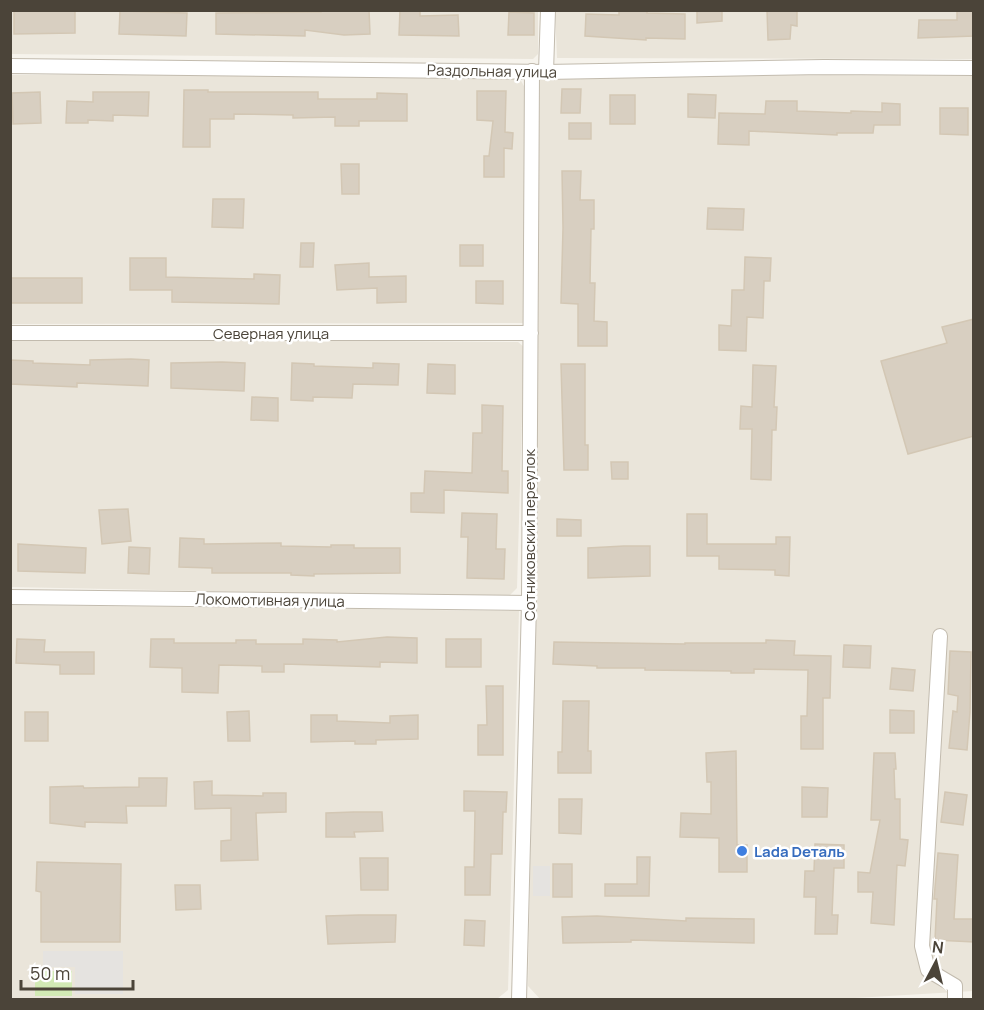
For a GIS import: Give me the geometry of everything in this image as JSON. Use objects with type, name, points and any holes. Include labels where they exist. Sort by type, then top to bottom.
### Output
[{"type":"street","name":"Сотниковский переулок","points":[[519,999],[529,603],[531,333],[539,71],[548,10]]},
{"type":"street","name":"Раздольная улица","points":[[10,66],[539,71],[824,67],[974,68]]},
{"type":"street","name":"Северная улица","points":[[10,333],[531,333]]},
{"type":"street","name":"Локомотивная улица","points":[[10,597],[529,603]]},
{"type":"street","points":[[940,636],[922,946],[928,970],[955,986],[955,999]]},
{"type":"shaded area","points":[[11,11],[538,11],[538,54],[533,59],[11,54]]},
{"type":"shaded area","points":[[555,11],[973,11],[973,59],[557,58]]},
{"type":"shaded area","points":[[10,75],[507,75],[520,79],[525,88],[524,323],[11,324]]},
{"type":"shaded area","points":[[973,76],[973,991],[855,998],[541,1000],[528,986],[535,601],[539,77]]},
{"type":"shaded area","points":[[11,338],[518,342],[524,347],[517,588],[510,595],[499,597],[11,587]]},
{"type":"shaded area","points":[[11,605],[519,611],[508,990],[497,999],[11,998]]},
{"type":"shaded area","points":[[533,866],[550,866],[550,896],[533,896]]},
{"type":"shaded area","points":[[43,951],[123,951],[123,994],[75,994],[75,967],[43,967]]},
{"type":"green space","points":[[35,971],[72,971],[72,996],[35,996]]},
{"type":"building","points":[[14,10],[75,10],[75,33],[14,34]]},
{"type":"building","points":[[321,10],[369,10],[370,34],[344,35],[305,30],[305,36],[216,34],[216,13],[321,12]]},
{"type":"building","points":[[400,10],[420,10],[420,16],[458,15],[459,36],[399,35]]},
{"type":"building","points":[[619,10],[685,14],[685,39],[646,38],[646,40],[585,36],[586,14],[619,15]]},
{"type":"building","points":[[697,10],[722,10],[722,21],[697,23]]},
{"type":"building","points":[[767,10],[797,10],[797,26],[791,25],[790,39],[768,40]]},
{"type":"building","points":[[120,11],[187,13],[186,36],[119,34]]},
{"type":"building","points":[[957,11],[974,11],[974,36],[918,38],[919,20],[957,20]]},
{"type":"building","points":[[509,12],[534,13],[534,35],[508,35]]},
{"type":"building","points":[[562,89],[581,89],[580,113],[561,113]]},
{"type":"building","points":[[184,90],[318,92],[318,99],[377,99],[377,93],[407,94],[407,121],[359,121],[359,126],[335,126],[335,117],[293,118],[293,115],[234,114],[234,119],[210,119],[210,147],[183,147]]},
{"type":"building","points":[[477,91],[506,91],[505,132],[513,133],[512,149],[504,148],[504,177],[484,177],[484,156],[489,156],[493,121],[477,120]]},
{"type":"building","points":[[40,92],[41,123],[13,124],[12,93]]},
{"type":"building","points":[[93,92],[149,92],[148,116],[113,115],[113,121],[88,120],[88,123],[66,123],[67,101],[93,102]]},
{"type":"building","points":[[688,94],[716,95],[715,118],[688,117]]},
{"type":"building","points":[[610,95],[635,95],[635,124],[610,124]]},
{"type":"building","points":[[766,101],[797,101],[797,111],[851,113],[851,111],[882,112],[882,103],[900,104],[900,125],[874,125],[873,133],[837,133],[837,135],[749,131],[749,145],[718,144],[719,113],[765,114]]},
{"type":"building","points":[[940,108],[968,108],[968,135],[940,134]]},
{"type":"building","points":[[569,123],[591,123],[591,139],[569,139]]},
{"type":"building","points":[[341,164],[359,164],[359,194],[342,194]]},
{"type":"building","points":[[562,171],[581,171],[580,200],[594,200],[590,283],[595,283],[594,321],[607,322],[607,346],[578,346],[578,304],[561,303]]},
{"type":"building","points":[[213,199],[244,199],[243,228],[212,227]]},
{"type":"building","points":[[708,208],[744,209],[743,230],[707,229]]},
{"type":"building","points":[[301,243],[314,243],[313,267],[300,267]]},
{"type":"building","points":[[460,245],[483,245],[483,266],[460,266]]},
{"type":"building","points":[[745,257],[771,258],[770,281],[764,281],[763,318],[747,317],[746,351],[719,350],[719,325],[731,326],[732,290],[744,290]]},
{"type":"building","points":[[130,258],[166,258],[166,277],[254,279],[254,274],[280,275],[279,304],[172,302],[172,290],[130,290]]},
{"type":"building","points":[[369,263],[369,277],[406,276],[406,302],[377,303],[377,288],[337,290],[335,265]]},
{"type":"building","points":[[11,278],[82,278],[82,303],[10,303]]},
{"type":"building","points":[[476,281],[503,281],[503,304],[476,303]]},
{"type":"building","points":[[974,319],[974,436],[908,454],[881,361],[947,343],[942,327]]},
{"type":"building","points":[[10,360],[90,365],[90,360],[149,360],[148,386],[77,383],[77,387],[10,384]]},
{"type":"building","points":[[171,363],[245,363],[244,391],[171,388]]},
{"type":"building","points":[[292,363],[373,368],[373,363],[399,364],[398,385],[353,384],[352,398],[313,397],[313,401],[291,400]]},
{"type":"building","points":[[428,364],[455,365],[455,394],[427,393]]},
{"type":"building","points":[[561,364],[585,364],[585,445],[588,445],[588,470],[564,470]]},
{"type":"building","points":[[753,365],[776,366],[774,407],[777,407],[776,430],[772,430],[771,480],[751,479],[752,429],[740,429],[741,406],[752,407]]},
{"type":"building","points":[[252,397],[278,398],[278,421],[251,420]]},
{"type":"building","points":[[482,405],[503,406],[502,471],[508,471],[508,493],[444,490],[444,513],[411,512],[411,493],[424,493],[425,471],[472,473],[473,433],[482,433]]},
{"type":"building","points":[[611,462],[628,462],[628,479],[612,479]]},
{"type":"building","points":[[128,509],[131,541],[102,544],[99,510]]},
{"type":"building","points":[[462,513],[497,514],[496,549],[505,549],[504,579],[467,578],[468,537],[461,537]]},
{"type":"building","points":[[687,514],[707,514],[707,544],[776,544],[776,537],[790,537],[789,576],[775,575],[775,570],[719,569],[719,556],[687,556]]},
{"type":"building","points":[[557,519],[581,520],[581,536],[557,536]]},
{"type":"building","points":[[180,538],[204,539],[204,544],[281,543],[281,546],[354,545],[354,548],[400,548],[400,573],[314,574],[314,576],[291,575],[291,573],[212,573],[212,568],[179,567]]},
{"type":"building","points":[[18,544],[86,548],[85,573],[18,571]]},
{"type":"building","points":[[650,546],[650,576],[588,578],[588,548]]},
{"type":"building","points":[[129,547],[150,548],[149,574],[128,573]]},
{"type":"building","points":[[387,637],[417,638],[417,663],[380,662],[380,667],[284,664],[284,672],[262,672],[262,666],[219,665],[218,693],[182,692],[182,668],[150,667],[151,639],[174,639],[174,643],[236,643],[236,640],[256,640],[256,644],[303,644],[303,639],[337,640],[337,642]]},
{"type":"building","points":[[17,639],[45,640],[44,652],[94,652],[94,674],[60,674],[60,665],[16,663]]},
{"type":"building","points":[[446,639],[481,639],[481,667],[446,667]]},
{"type":"building","points":[[766,640],[795,641],[794,655],[831,656],[830,698],[823,698],[823,749],[801,749],[801,716],[807,716],[808,670],[754,669],[754,673],[731,673],[731,671],[645,670],[645,668],[597,668],[597,666],[553,664],[554,642],[685,644],[766,643]]},
{"type":"building","points":[[844,645],[871,646],[870,668],[843,667]]},
{"type":"building","points":[[950,651],[971,652],[967,750],[949,748],[953,711],[957,712],[958,696],[948,694]]},
{"type":"building","points":[[892,668],[915,670],[913,691],[890,689]]},
{"type":"building","points":[[486,686],[503,686],[503,755],[478,755],[478,725],[487,725]]},
{"type":"building","points":[[563,701],[589,701],[588,751],[591,751],[591,773],[558,773],[558,752],[562,752]]},
{"type":"building","points":[[890,710],[914,711],[914,733],[890,733]]},
{"type":"building","points":[[249,711],[250,741],[228,741],[227,712]]},
{"type":"building","points":[[25,712],[48,712],[48,741],[25,741]]},
{"type":"building","points":[[311,715],[337,715],[337,721],[390,723],[390,716],[418,715],[418,739],[376,740],[376,744],[355,744],[355,741],[311,742]]},
{"type":"building","points":[[736,751],[737,845],[747,845],[747,872],[719,872],[719,838],[680,837],[681,813],[711,814],[711,782],[707,782],[706,753]]},
{"type":"building","points":[[874,753],[895,753],[895,799],[900,799],[900,839],[908,840],[905,866],[897,865],[894,925],[871,923],[873,892],[858,892],[858,872],[870,873],[880,820],[871,820]]},
{"type":"building","points":[[139,778],[167,778],[166,806],[126,806],[127,823],[85,822],[85,827],[50,823],[50,787],[139,787]]},
{"type":"building","points":[[212,781],[212,795],[263,796],[263,793],[286,793],[286,812],[256,813],[258,860],[221,861],[221,841],[231,840],[231,808],[195,809],[194,782]]},
{"type":"building","points":[[802,787],[828,788],[827,817],[802,817]]},
{"type":"building","points":[[464,791],[507,792],[506,812],[503,812],[502,854],[491,854],[490,895],[465,895],[465,867],[474,867],[475,811],[464,811]]},
{"type":"building","points":[[945,792],[967,795],[963,825],[941,822]]},
{"type":"building","points":[[559,799],[582,799],[581,834],[559,833]]},
{"type":"building","points":[[382,812],[383,831],[354,832],[355,837],[326,837],[326,813]]},
{"type":"building","points":[[815,844],[844,845],[844,868],[834,868],[832,915],[838,915],[837,934],[815,934],[816,897],[804,897],[805,871],[814,871]]},
{"type":"building","points":[[938,853],[958,855],[954,919],[974,919],[974,942],[935,940],[937,899],[934,899]]},
{"type":"building","points":[[637,857],[650,857],[649,896],[605,896],[605,884],[637,884]]},
{"type":"building","points":[[360,858],[388,858],[388,890],[361,890]]},
{"type":"building","points":[[37,862],[121,864],[120,942],[41,942],[41,892],[36,891]]},
{"type":"building","points":[[553,864],[572,864],[572,897],[553,897]]},
{"type":"building","points":[[175,885],[200,885],[201,909],[176,910]]},
{"type":"building","points":[[396,915],[395,942],[328,944],[326,916]]},
{"type":"building","points":[[597,916],[686,921],[686,918],[754,919],[754,943],[631,940],[631,942],[563,943],[562,917]]},
{"type":"building","points":[[465,920],[485,921],[484,946],[464,945]]},
{"type":"place","name":"Lada Dеталь","points":[[742,851]]}]
